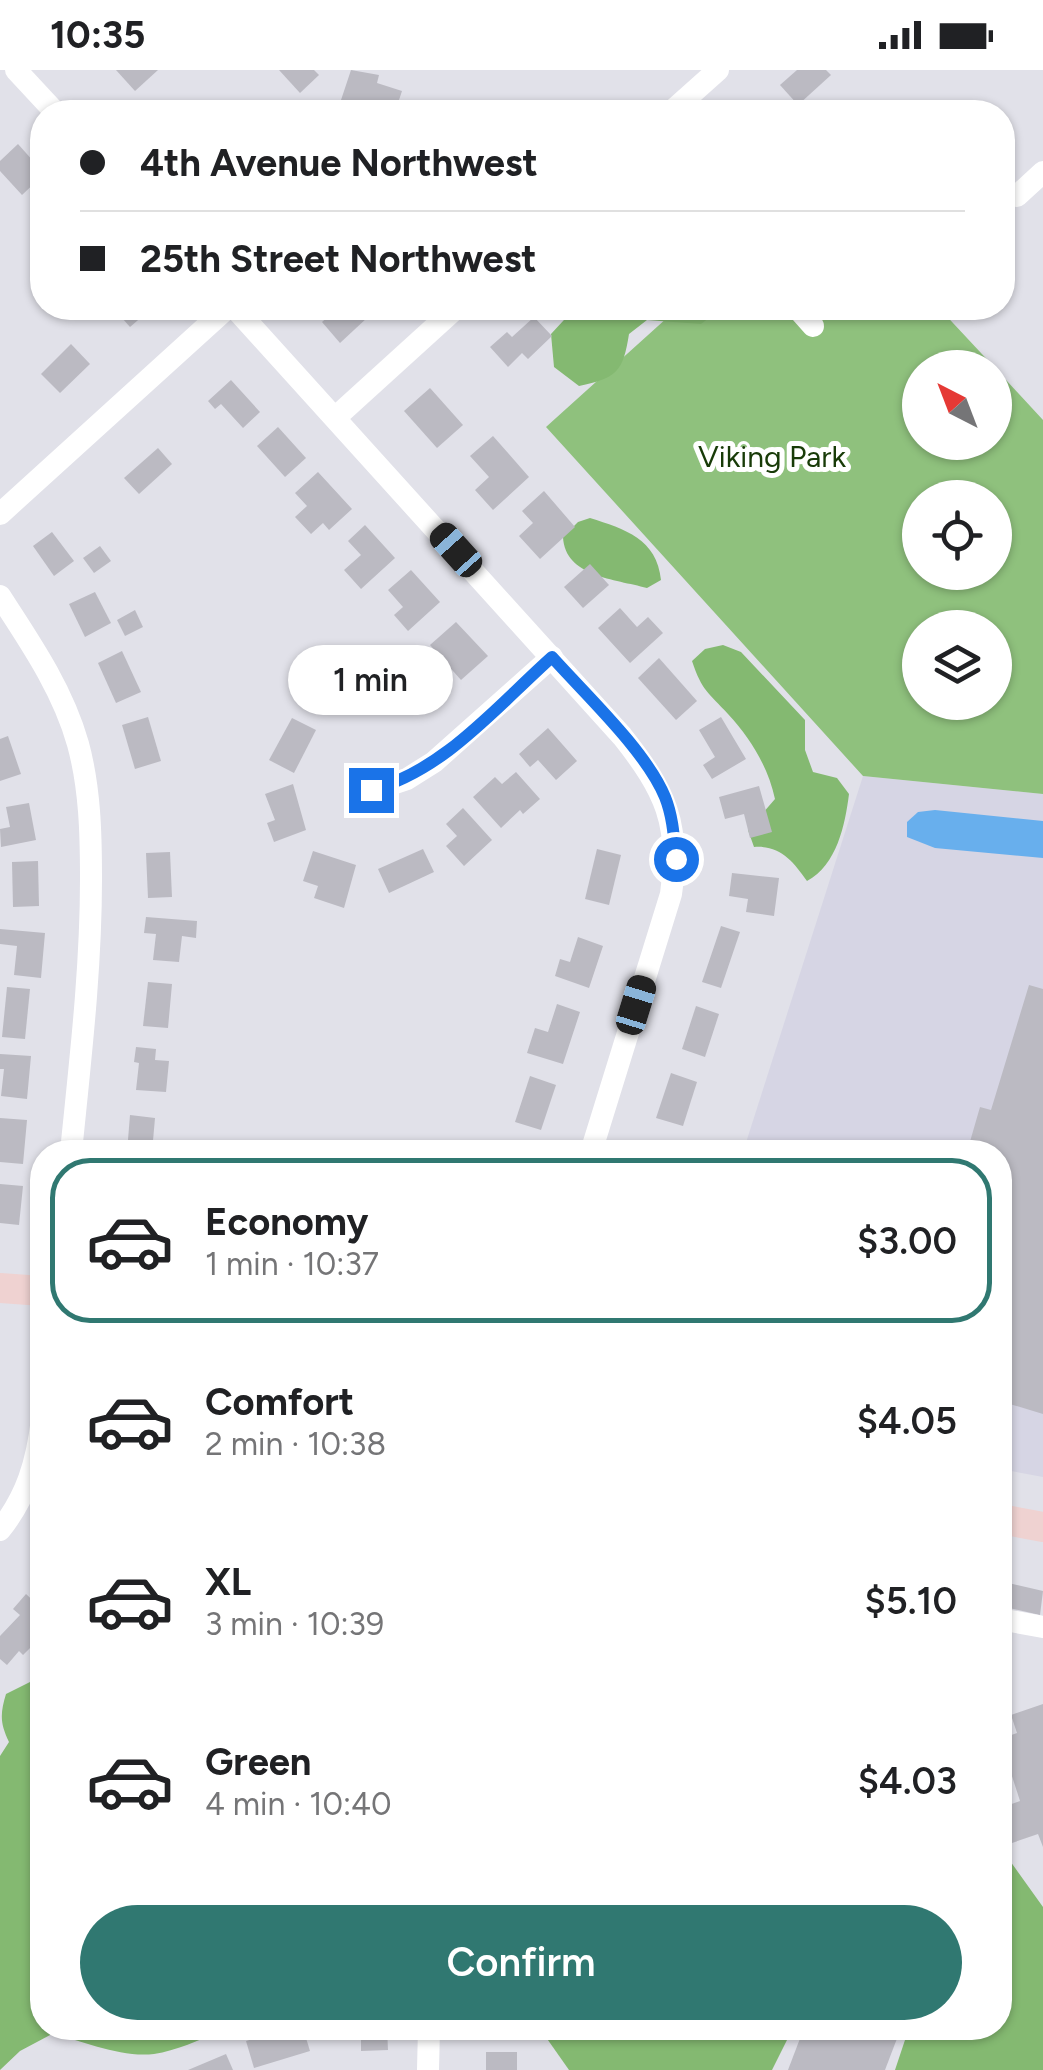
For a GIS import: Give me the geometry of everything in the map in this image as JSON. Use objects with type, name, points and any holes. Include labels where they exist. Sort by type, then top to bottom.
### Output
[{"type":"main road","points":[[0,1288],[30,1290]]},
{"type":"main road","points":[[1012,1521],[1043,1527]]},
{"type":"street","points":[[16,70],[44,100]]},
{"type":"street","points":[[684,100],[718,70]]},
{"type":"street","points":[[1017,196],[1043,172]]},
{"type":"street","points":[[0,514],[214,320]]},
{"type":"street","points":[[246,320],[552,657],[648,768],[665,797],[676,859],[671,894],[595,1140]]},
{"type":"street","points":[[336,417],[443,320]]},
{"type":"street","points":[[808,320],[813,326]]},
{"type":"street","points":[[0,596],[61,700],[77,740],[86,778],[91,916],[72,1140]]},
{"type":"street","points":[[371,790],[407,779],[434,762],[552,657]]},
{"type":"street","points":[[0,1530],[30,1481]]},
{"type":"street","points":[[1012,1622],[1043,1628]]},
{"type":"street","points":[[428,2070],[429,2040]]},
{"type":"shaded area","points":[[863,776],[1043,794],[1043,1477],[1012,1471],[1012,1140],[747,1140]]},
{"type":"green space","points":[[564,320],[647,320],[629,334],[616,371],[602,380],[579,386],[554,367],[551,334]]},
{"type":"green space","points":[[647,320],[706,320],[701,324]]},
{"type":"green space","name":"Viking Park","points":[[665,320],[950,320],[978,350],[902,350],[902,460],[1012,460],[1012,386],[1043,420],[1043,794],[863,776],[546,427]]},
{"type":"green space","points":[[590,518],[627,532],[646,545],[661,580],[647,588],[594,574],[572,561],[563,537],[578,522]]},
{"type":"green space","points":[[723,645],[741,652],[805,720],[805,750],[813,772],[837,778],[849,794],[842,831],[832,855],[807,881],[785,856],[754,847],[748,830],[775,799],[772,787],[751,743],[706,691],[692,661],[705,649]]},
{"type":"green space","points":[[30,1682],[30,2040],[41,2040],[20,2051],[0,2070],[0,1756],[9,1742],[2,1713],[6,1694]]},
{"type":"green space","points":[[1012,1864],[1043,1907],[1043,2070],[895,2070],[905,2040],[1012,2040]]},
{"type":"green space","points":[[75,2040],[198,2040],[154,2054],[116,2051]]},
{"type":"green space","points":[[548,2040],[787,2040],[772,2070],[569,2070]]},
{"type":"water","points":[[935,810],[1043,821],[1043,858],[935,848],[907,837],[907,822],[918,812]]},
{"type":"building","points":[[116,70],[158,70],[135,91]]},
{"type":"building","points":[[279,70],[314,70],[319,75],[300,93]]},
{"type":"building","points":[[351,70],[379,75],[377,83],[402,91],[399,100],[341,100]]},
{"type":"building","points":[[797,70],[826,70],[831,75],[804,100],[794,100],[780,85]]},
{"type":"building","points":[[18,144],[30,158],[30,187],[22,195],[0,171],[0,161]]},
{"type":"building","points":[[324,320],[365,320],[340,343],[322,322]]},
{"type":"building","points":[[531,320],[537,320],[552,336],[528,359],[522,353],[508,367],[490,347],[507,332],[512,337]]},
{"type":"building","points":[[71,344],[90,364],[60,393],[41,374]]},
{"type":"building","points":[[231,380],[260,412],[243,428],[221,404],[215,409],[208,401]]},
{"type":"building","points":[[430,388],[463,425],[437,448],[404,411]]},
{"type":"building","points":[[278,427],[306,458],[285,477],[257,446]]},
{"type":"building","points":[[493,436],[529,477],[493,510],[475,490],[489,477],[470,456]]},
{"type":"building","points":[[158,448],[172,464],[139,494],[124,478]]},
{"type":"building","points":[[318,472],[352,509],[329,530],[323,523],[311,534],[295,517],[307,506],[295,493]]},
{"type":"building","points":[[544,491],[575,527],[540,559],[519,536],[533,523],[522,511]]},
{"type":"building","points":[[365,525],[395,558],[361,589],[344,570],[361,555],[348,541]]},
{"type":"building","points":[[52,532],[74,561],[54,576],[33,546]]},
{"type":"building","points":[[100,546],[111,561],[94,573],[83,558]]},
{"type":"building","points":[[590,564],[609,585],[583,608],[564,587]]},
{"type":"building","points":[[411,570],[440,602],[408,631],[394,615],[403,607],[388,590]]},
{"type":"building","points":[[95,592],[111,623],[85,637],[69,604]]},
{"type":"building","points":[[620,608],[637,627],[648,617],[663,633],[630,663],[598,628]]},
{"type":"building","points":[[135,610],[143,627],[125,636],[117,620]]},
{"type":"building","points":[[456,622],[488,656],[461,680],[430,645]]},
{"type":"building","points":[[122,651],[141,692],[116,703],[98,663]]},
{"type":"building","points":[[350,655],[369,676],[331,710],[312,689]]},
{"type":"building","points":[[659,658],[697,701],[676,720],[638,678]]},
{"type":"building","points":[[148,717],[161,761],[135,769],[122,725]]},
{"type":"building","points":[[721,717],[746,759],[712,779],[703,765],[715,757],[699,730]]},
{"type":"building","points":[[292,718],[316,730],[294,773],[269,760]]},
{"type":"building","points":[[548,728],[577,761],[556,780],[538,760],[530,767],[519,754]]},
{"type":"building","points":[[8,736],[21,774],[0,781],[0,739]]},
{"type":"building","points":[[516,772],[540,799],[523,814],[520,810],[501,828],[473,797],[495,777],[502,784]]},
{"type":"building","points":[[293,784],[306,830],[274,842],[267,823],[275,820],[265,794]]},
{"type":"building","points":[[759,786],[772,832],[750,838],[744,814],[725,819],[719,797]]},
{"type":"building","points":[[29,803],[36,840],[1,847],[0,829],[10,827],[6,807]]},
{"type":"building","points":[[463,808],[492,840],[464,866],[446,846],[457,836],[446,824]]},
{"type":"building","points":[[423,849],[434,872],[389,893],[378,869]]},
{"type":"building","points":[[597,849],[621,855],[609,905],[585,899]]},
{"type":"building","points":[[313,851],[356,865],[344,908],[314,898],[318,886],[303,881]]},
{"type":"building","points":[[170,852],[172,897],[148,898],[146,853]]},
{"type":"building","points":[[38,861],[39,906],[13,907],[12,862]]},
{"type":"building","points":[[732,873],[779,878],[774,916],[746,912],[748,899],[729,896]]},
{"type":"building","points":[[146,917],[197,921],[196,938],[182,936],[179,962],[153,960],[156,934],[144,933]]},
{"type":"building","points":[[721,926],[740,932],[721,988],[702,982]]},
{"type":"building","points":[[0,929],[45,933],[41,978],[14,975],[17,946],[0,944]]},
{"type":"building","points":[[578,937],[603,946],[589,988],[555,976],[560,959],[570,962]]},
{"type":"building","points":[[148,982],[172,984],[168,1028],[143,1026]]},
{"type":"building","points":[[1029,985],[1043,989],[1043,1414],[1012,1405],[1012,1140],[970,1140],[980,1107],[991,1110]]},
{"type":"building","points":[[7,987],[30,989],[25,1039],[2,1037]]},
{"type":"building","points":[[557,1004],[580,1012],[563,1064],[527,1053],[535,1028],[548,1032]]},
{"type":"building","points":[[696,1006],[719,1014],[705,1057],[682,1049]]},
{"type":"building","points":[[136,1047],[156,1049],[155,1060],[169,1061],[166,1092],[136,1090]]},
{"type":"building","points":[[0,1054],[31,1056],[27,1099],[1,1096],[4,1069],[0,1069]]},
{"type":"building","points":[[671,1073],[697,1082],[683,1126],[656,1118]]},
{"type":"building","points":[[530,1076],[556,1085],[541,1130],[515,1122]]},
{"type":"building","points":[[130,1115],[155,1118],[153,1140],[128,1140]]},
{"type":"building","points":[[0,1118],[27,1120],[23,1164],[0,1162]]},
{"type":"building","points":[[0,1184],[23,1186],[19,1225],[0,1223]]},
{"type":"building","points":[[1012,1584],[1043,1591],[1040,1615],[1012,1609]]},
{"type":"building","points":[[26,1594],[30,1598],[30,1648],[23,1655],[19,1651],[7,1665],[0,1659],[0,1636],[20,1615],[13,1609]]},
{"type":"building","points":[[1043,1704],[1043,1847],[1038,1834],[1012,1843],[1012,1804],[1020,1801],[1012,1776],[1012,1735],[1017,1733],[1012,1715]]},
{"type":"building","points":[[307,2040],[310,2051],[254,2068],[246,2041]]},
{"type":"building","points":[[361,2040],[388,2040],[388,2050],[361,2051]]},
{"type":"building","points":[[799,2040],[896,2040],[885,2070],[788,2070]]},
{"type":"building","points":[[486,2052],[517,2052],[517,2070],[486,2070]]},
{"type":"building","points":[[226,2054],[233,2070],[188,2070]]},
{"type":"route","points":[[371,790],[407,779],[434,762],[552,657],[648,768],[665,797],[676,859]]}]
